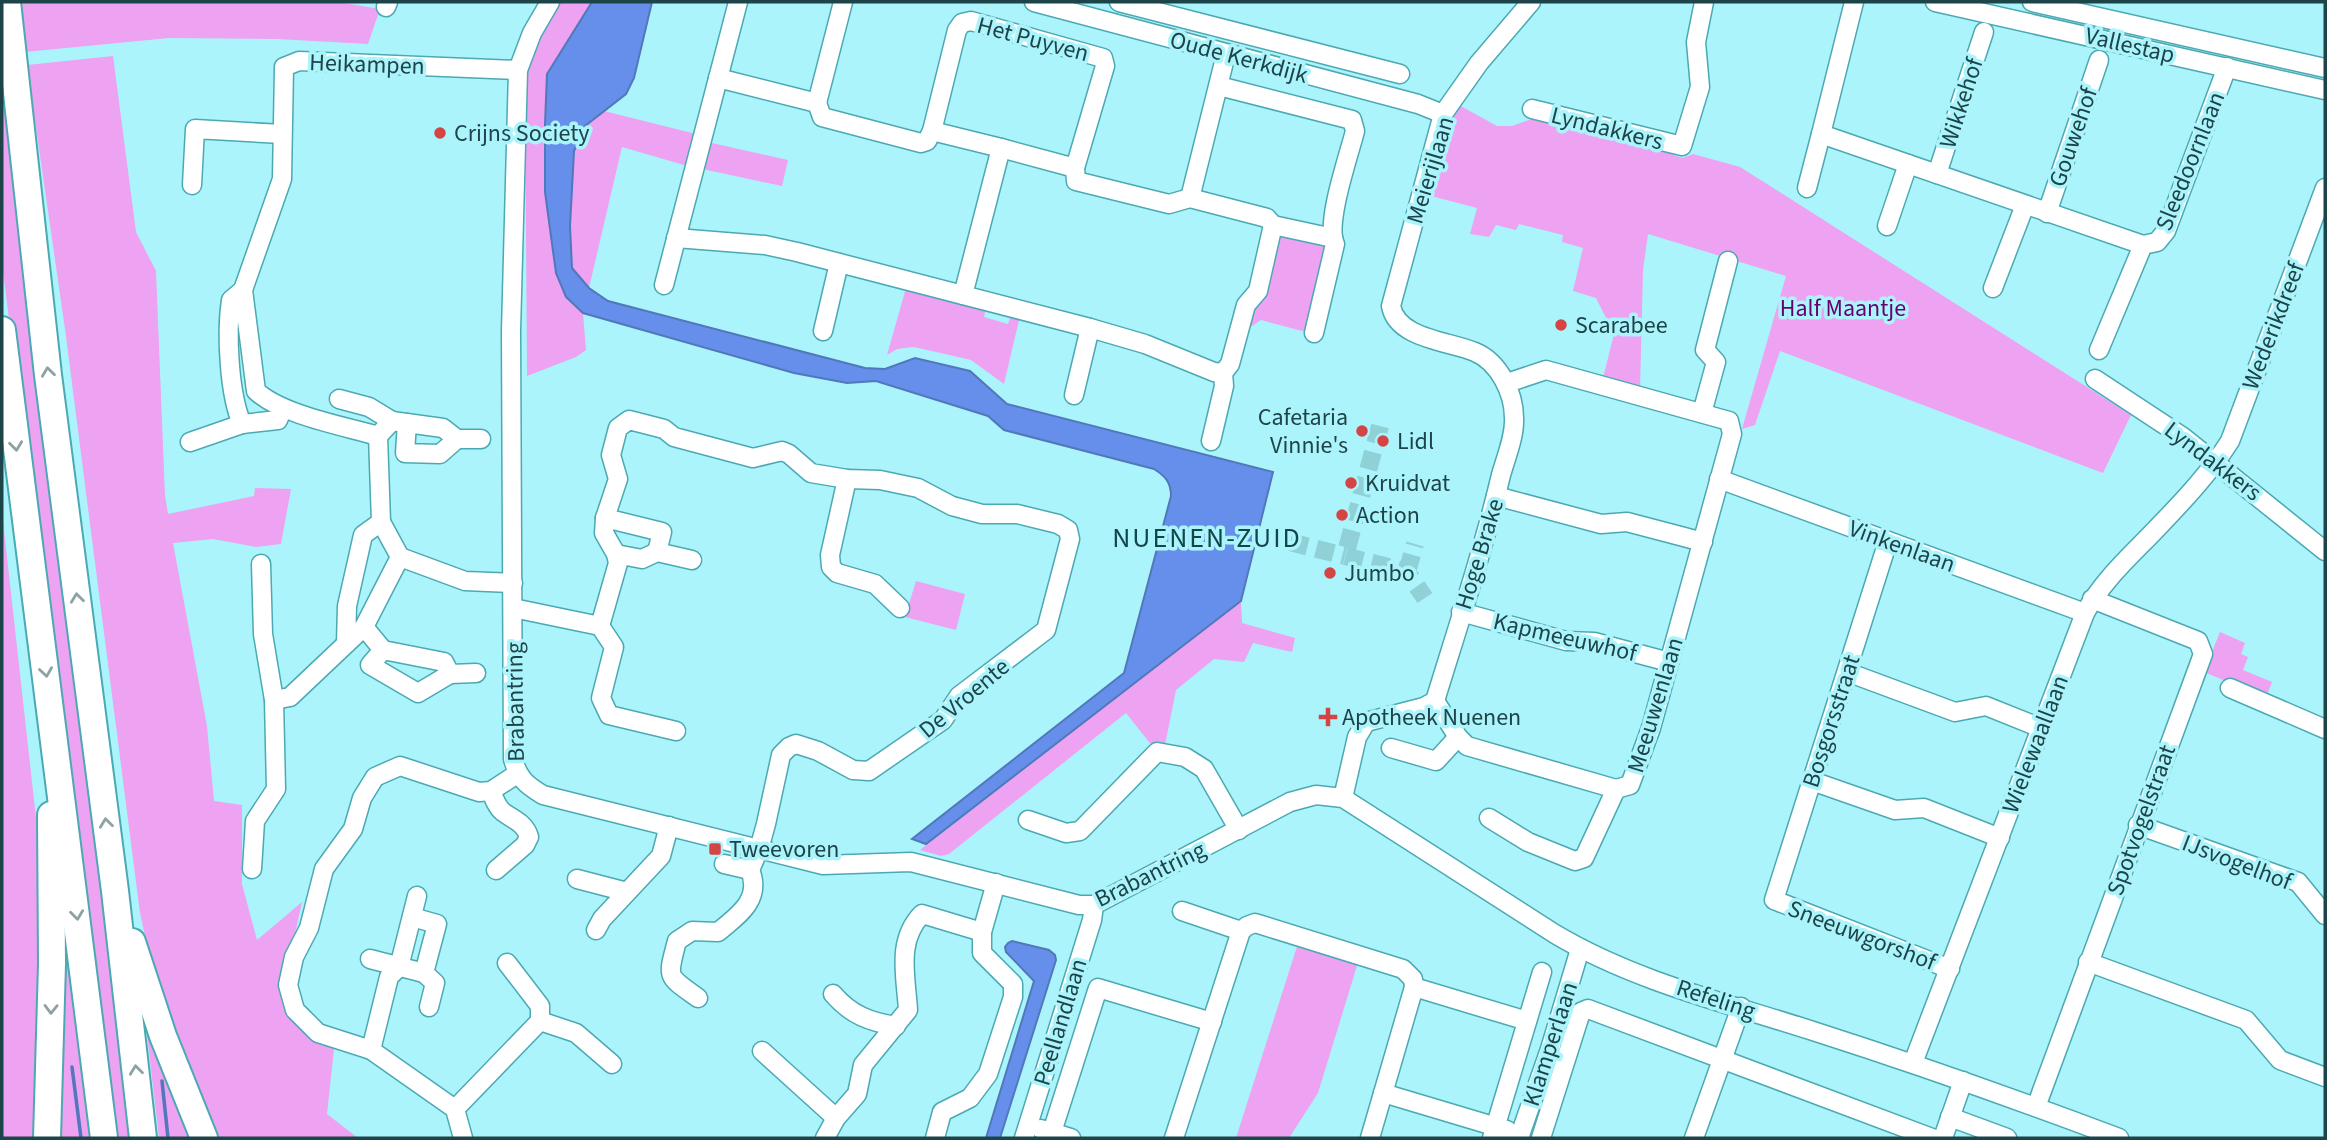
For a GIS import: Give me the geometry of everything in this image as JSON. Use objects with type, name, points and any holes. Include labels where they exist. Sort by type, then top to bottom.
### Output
[{"type":"highway","points":[[7,2],[44,337],[115,891],[143,1138]]},
{"type":"highway","points":[[2,330],[104,1138]]},
{"type":"highway","points":[[47,1138],[51,1057],[49,867],[53,726]]},
{"type":"highway","points":[[115,891],[163,1036],[204,1138]]},
{"type":"street","name":"Brabantring","points":[[550,2],[532,33],[518,71],[512,331],[513,759],[517,774],[526,785],[543,795],[823,865],[911,862],[1079,905],[1094,905],[1290,802],[1316,795],[1343,798]]},
{"type":"street","points":[[664,285],[738,2]]},
{"type":"street","points":[[843,2],[817,103],[822,117],[921,143],[927,141],[932,131],[1075,168],[1076,181],[1082,185],[1169,204],[1190,198],[1267,218],[1273,225],[1333,239]]},
{"type":"street","name":"Oude Kerkdijk","points":[[1034,2],[1087,8],[1226,54],[1419,104],[1443,114]]},
{"type":"street","name":"Oude Kerkdijk","points":[[1119,2],[1400,74]]},
{"type":"street","name":"Meierijlaan","points":[[1507,383],[1496,368],[1478,353],[1414,332],[1397,321],[1391,306],[1443,114],[1479,63],[1531,2]]},
{"type":"street","name":"Lyndakkers","points":[[1532,109],[1682,146],[1700,86],[1696,42],[1704,2]]},
{"type":"street","points":[[1807,188],[1854,2]]},
{"type":"street","name":"Vallestap","points":[[1935,2],[2325,90]]},
{"type":"street","name":"Vallestap","points":[[2032,2],[2109,10],[2325,68]]},
{"type":"street","points":[[2103,38],[2109,10]]},
{"type":"street","name":"Het Puyven","points":[[932,131],[957,30],[962,23],[971,21],[1103,58],[1105,66],[1075,168]]},
{"type":"street","name":"Wikkehof","points":[[1937,174],[1984,32]]},
{"type":"street","points":[[1295,72],[1300,50]]},
{"type":"street","points":[[1190,198],[1226,54]]},
{"type":"street","name":"Gouwehof","points":[[2046,213],[2099,60]]},
{"type":"street","name":"Heikampen","points":[[378,436],[283,408],[256,391],[243,290],[282,179],[284,67],[299,61],[518,71]]},
{"type":"street","name":"Sleedoornlaan","points":[[1821,134],[2143,246],[2157,242],[2166,231],[2227,67]]},
{"type":"street","points":[[718,78],[817,103]]},
{"type":"street","points":[[1219,86],[1352,120],[1355,131],[1332,219],[1335,244],[1314,333]]},
{"type":"street","points":[[192,185],[195,129],[282,134]]},
{"type":"street","points":[[962,295],[1001,148]]},
{"type":"street","points":[[1887,226],[1908,164]]},
{"type":"street","name":"Wederikdreef","points":[[2217,462],[2230,441],[2325,188]]},
{"type":"street","points":[[1993,288],[2025,205]]},
{"type":"street","points":[[1211,441],[1224,386],[1223,373],[1230,364],[1247,305],[1258,291],[1273,225]]},
{"type":"street","points":[[676,238],[765,245],[1090,328],[1144,344],[1214,372],[1223,373]]},
{"type":"street","name":"Sleedoornlaan","points":[[2099,350],[2143,246]]},
{"type":"street","points":[[1507,383],[1546,370],[1702,413],[1716,362],[1705,350],[1728,261]]},
{"type":"street","points":[[822,331],[839,264]]},
{"type":"street","name":"Heikampen","points":[[242,424],[234,407],[228,321],[231,300],[243,290]]},
{"type":"street","points":[[1074,395],[1090,328]]},
{"type":"street","name":"Lyndakkers","points":[[2095,379],[2165,424],[2217,462],[2325,551]]},
{"type":"street","name":"Hoge Brake","points":[[1435,701],[1496,496],[1514,417],[1507,383]]},
{"type":"street","points":[[340,399],[369,407],[399,422],[443,428],[457,439],[481,439]]},
{"type":"street","points":[[190,442],[242,424],[278,420],[283,408]]},
{"type":"street","name":"Meeuwenlaan","points":[[1489,818],[1528,842],[1575,861],[1584,858],[1616,789],[1630,785],[1651,728],[1732,434],[1729,421],[1702,413]]},
{"type":"street","name":"De Vroente","points":[[605,518],[618,478],[611,455],[618,428],[629,420],[664,429],[674,437],[753,458],[782,451],[811,473],[905,485],[918,488],[952,506],[982,514],[1017,514],[1058,524],[1068,530],[1070,539],[1046,630],[959,696],[943,720],[869,771],[853,770],[818,751],[796,744],[789,747],[780,755],[759,849]]},
{"type":"street","points":[[399,422],[378,436],[381,523],[400,557],[465,581],[513,583]]},
{"type":"street","points":[[399,422],[405,453],[440,454],[457,439]]},
{"type":"street","name":"Wielewaallaan","points":[[1913,1063],[2089,606],[2107,578],[2217,462]]},
{"type":"street","points":[[847,479],[830,555],[831,567],[837,573],[875,584],[900,608]]},
{"type":"street","name":"Vinkenlaan","points":[[1718,479],[1888,541],[2089,606]]},
{"type":"street","points":[[1496,496],[1601,524],[1627,522],[1703,542]]},
{"type":"street","points":[[600,626],[618,563],[604,533],[605,518],[662,532],[657,552]]},
{"type":"street","points":[[346,643],[347,606],[363,536],[381,523]]},
{"type":"street","name":"Bosgorsstraat","points":[[1774,900],[1888,541]]},
{"type":"street","points":[[616,554],[642,559],[657,552],[692,561]]},
{"type":"street","points":[[274,700],[290,698],[364,626],[400,557]]},
{"type":"street","points":[[252,869],[255,821],[276,789],[274,700],[263,634],[261,564]]},
{"type":"street","name":"Spotvogelstraat","points":[[2036,1107],[2203,654],[2198,641],[2089,606]]},
{"type":"street","points":[[513,608],[600,626],[614,647],[601,698],[609,715],[676,731]]},
{"type":"street","name":"Kapmeeuwhof","points":[[1461,612],[1566,642],[1594,642],[1669,662]]},
{"type":"street","points":[[364,626],[383,650],[444,662],[450,674]]},
{"type":"street","points":[[383,650],[370,665],[418,692],[450,674],[476,673]]},
{"type":"street","points":[[1847,672],[1955,712],[1986,706],[2041,728]]},
{"type":"street","points":[[2230,688],[2325,729]]},
{"type":"street","points":[[1343,798],[1357,737],[1366,722],[1424,707],[1435,701],[1458,737],[1467,746],[1616,789]]},
{"type":"street","points":[[1391,748],[1436,761],[1458,737]]},
{"type":"street","points":[[1028,820],[1066,833],[1080,831],[1157,752],[1185,757],[1204,769],[1239,830]]},
{"type":"street","points":[[463,1138],[455,1109],[371,1050],[318,1033],[295,1010],[288,985],[294,957],[309,928],[324,869],[353,829],[362,798],[375,777],[400,766],[479,792],[491,791],[517,774]]},
{"type":"street","points":[[1812,781],[1895,810],[1924,808],[2000,838]]},
{"type":"street","points":[[491,791],[502,811],[516,819],[529,836],[525,845],[496,870]]},
{"type":"street","name":"Refeling","points":[[1343,798],[1580,949],[1635,974],[1913,1063],[2119,1138]]},
{"type":"street","name":"IJsvogelhof","points":[[2138,825],[2298,883],[2325,915]]},
{"type":"street","points":[[596,930],[602,919],[626,892],[662,856],[669,826]]},
{"type":"street","points":[[698,998],[672,980],[669,972],[677,941],[692,931],[718,932],[738,916],[751,899],[756,883],[750,870],[759,849]]},
{"type":"street","points":[[724,864],[750,870]]},
{"type":"street","points":[[577,879],[626,892]]},
{"type":"street","points":[[935,1138],[942,1112],[970,1098],[988,1074],[1013,997],[1013,984],[982,953],[982,932],[996,883]]},
{"type":"street","points":[[371,1050],[389,977],[399,967],[417,896]]},
{"type":"street","name":"Sneeuwgorshof","points":[[1774,900],[1950,969]]},
{"type":"street","name":"Peellandlaan","points":[[1026,1132],[1092,920],[1094,905]]},
{"type":"street","points":[[1182,911],[1241,931]]},
{"type":"street","points":[[824,1138],[856,1094],[863,1065],[908,1010],[903,953],[909,931],[918,919],[922,914],[982,932]]},
{"type":"street","points":[[412,917],[437,923],[424,973]]},
{"type":"street","points":[[1174,1138],[1241,931],[1255,923],[1404,969],[1412,979],[1414,987],[1370,1138]]},
{"type":"street","name":"Klamperlaan","points":[[1519,1136],[1550,1049],[1580,949]]},
{"type":"street","points":[[370,959],[424,973],[435,983],[429,1007]]},
{"type":"street","points":[[2088,962],[2246,1020],[2280,1060],[2325,1077]]},
{"type":"street","points":[[455,1109],[540,1021],[540,1006],[507,963]]},
{"type":"street","points":[[1494,1132],[1542,972]]},
{"type":"street","points":[[1414,987],[1527,1021]]},
{"type":"street","points":[[1052,1132],[1098,988],[1212,1022]]},
{"type":"street","points":[[833,994],[840,1003],[867,1021],[896,1026]]},
{"type":"street","points":[[1694,1138],[1741,1007]]},
{"type":"street","name":"Klamperlaan","points":[[1541,1138],[1581,1012],[1588,1009],[1723,1058]]},
{"type":"street","points":[[540,1021],[576,1033],[612,1064]]},
{"type":"street","points":[[762,1051],[836,1118]]},
{"type":"street","points":[[1723,1058],[1932,1138]]},
{"type":"street","points":[[1942,1138],[1963,1081]]},
{"type":"street","points":[[1383,1093],[1494,1132],[1519,1136]]},
{"type":"street","points":[[1950,1117],[2007,1138]]},
{"type":"street","points":[[1026,1132],[1052,1132],[1071,1138]]},
{"type":"green space","points":[[21,2],[338,2],[380,9],[368,44],[277,39],[169,38],[25,52]]},
{"type":"green space","points":[[559,2],[592,2],[547,74],[545,124],[545,192],[556,273],[566,297],[583,313],[586,350],[576,357],[527,376],[525,84],[533,51]]},
{"type":"green space","points":[[113,56],[136,232],[156,271],[165,496],[168,514],[254,496],[255,488],[291,489],[281,544],[256,547],[213,539],[173,543],[207,726],[214,801],[242,805],[242,884],[257,940],[302,902],[283,987],[309,1032],[334,1049],[327,1114],[358,1138],[214,1138],[171,1027],[140,913],[65,329],[27,65]]},
{"type":"green space","points":[[2,68],[137,1138],[111,1138],[2,263]]},
{"type":"green space","name":"Half Maantje","points":[[1459,105],[1497,126],[1512,126],[1534,118],[1672,150],[1673,155],[1683,158],[1693,154],[1740,167],[2131,415],[2103,473],[1780,351],[1755,425],[1742,429],[1786,276],[1648,234],[1643,270],[1640,390],[1603,378],[1614,334],[1596,298],[1573,291],[1583,248],[1562,242],[1563,235],[1519,224],[1516,230],[1496,225],[1489,237],[1470,234],[1477,208],[1427,195],[1451,120]]},
{"type":"green space","points":[[604,111],[692,133],[712,143],[788,160],[782,186],[684,165],[622,147],[589,288],[572,268],[570,226],[574,151],[585,126]]},
{"type":"green space","points":[[1281,230],[1328,245],[1306,332],[1261,320],[1252,326],[1246,325]]},
{"type":"green space","points":[[906,288],[986,307],[984,317],[1008,324],[1011,315],[1020,316],[1004,384],[971,360],[914,347],[897,349],[887,355]]},
{"type":"green space","points":[[2,512],[41,863],[39,1138],[2,1138]]},
{"type":"green space","points":[[916,581],[965,594],[956,630],[905,617]]},
{"type":"green space","points":[[1241,601],[1242,623],[1295,638],[1292,652],[1253,643],[1244,662],[1214,659],[1176,690],[1165,745],[1157,752],[1126,713],[949,854],[941,856],[920,850]]},
{"type":"green space","points":[[2220,632],[2245,643],[2241,654],[2248,657],[2243,670],[2272,682],[2266,698],[2204,672]]},
{"type":"green space","points":[[59,881],[90,1138],[54,1138]]},
{"type":"green space","points":[[1300,937],[1360,956],[1318,1093],[1289,1138],[1236,1138]]},
{"type":"green space","points":[[142,992],[197,1138],[159,1138]]},
{"type":"water","points":[[592,2],[652,2],[634,78],[626,94],[585,126],[574,151],[570,226],[572,268],[589,288],[608,301],[865,368],[885,369],[915,358],[970,371],[1007,404],[1273,472],[1241,601],[926,844],[912,839],[1124,673],[1171,496],[1169,483],[1154,469],[1004,430],[988,416],[876,381],[847,383],[794,373],[583,313],[566,297],[556,273],[545,192],[545,124],[547,74]]},
{"type":"water","points":[[1012,941],[1049,950],[1056,960],[1000,1138],[986,1138],[1034,981],[1006,952],[1005,947]]},
{"type":"waterway","points":[[72,1067],[81,1138]]},
{"type":"waterway","points":[[162,1081],[168,1138]]},
{"type":"tunnel","points":[[1380,426],[1345,556],[1407,572],[1425,598]]},
{"type":"tunnel","points":[[1290,542],[1345,556]]},
{"type":"tunnel","points":[[1407,572],[1415,544]]},
{"type":"place","name":"Crijns Society","points":[[440,133]]},
{"type":"place","name":"Scarabee","points":[[1561,325]]},
{"type":"place","name":"Cafetaria Vinnie's","points":[[1362,431]]},
{"type":"place","name":"Lidl","points":[[1383,441]]},
{"type":"place","name":"Kruidvat","points":[[1351,483]]},
{"type":"place","name":"Action","points":[[1342,515]]},
{"type":"place","name":"Jumbo","points":[[1330,573]]},
{"type":"place","name":"Apotheek Nuenen","points":[[1328,717]]},
{"type":"place","name":"Tweevoren","points":[[715,849]]},
{"type":"district","name":"NUENEN-ZUID","points":[[1207,537]]}]
